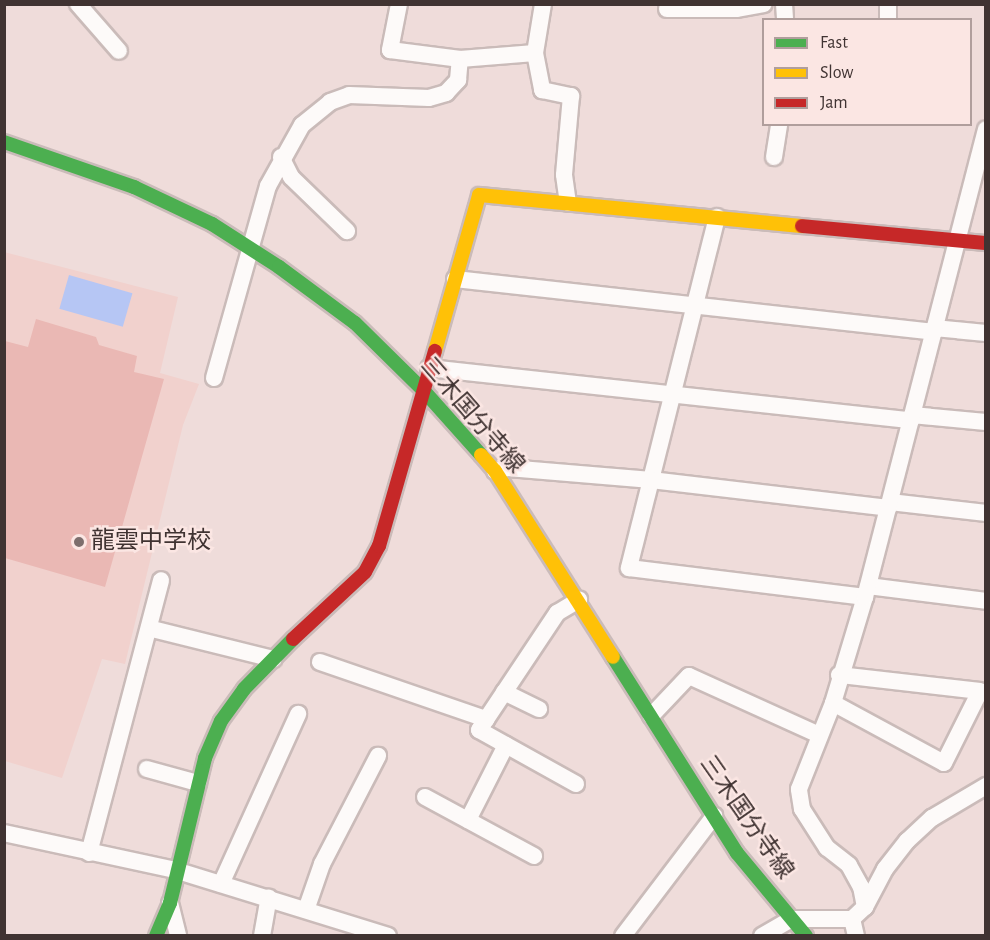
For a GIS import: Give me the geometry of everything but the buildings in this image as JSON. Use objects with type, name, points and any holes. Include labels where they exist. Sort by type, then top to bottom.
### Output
[{"type":"street","points":[[78,4],[119,51]]},
{"type":"street","points":[[399,4],[390,50],[460,59],[535,53]]},
{"type":"street","points":[[543,4],[535,53],[542,90],[571,96],[564,175],[568,203]]},
{"type":"street","points":[[667,9],[736,9],[764,4]]},
{"type":"street","points":[[214,378],[268,186],[281,157],[302,125],[330,102],[349,95],[429,98],[446,93],[458,80],[460,59]]},
{"type":"street","points":[[774,157],[779,126]]},
{"type":"street","points":[[865,907],[861,887],[849,865],[827,848],[802,809],[799,789],[833,703],[839,675],[866,592],[986,129]]},
{"type":"street","name":"三木国分寺線","points":[[4,142],[134,187],[212,224],[250,248],[355,324],[424,391],[495,471],[579,600],[737,853],[806,936]]},
{"type":"street","points":[[281,157],[291,177],[347,231]]},
{"type":"street","points":[[156,936],[170,903],[198,783],[221,721],[273,658],[365,572],[379,546],[479,195],[986,243]]},
{"type":"street","points":[[717,217],[629,568],[866,592],[986,601]]},
{"type":"street","points":[[455,279],[934,330],[986,333]]},
{"type":"street","points":[[429,368],[912,418],[986,422]]},
{"type":"street","points":[[495,471],[508,468],[651,480],[986,513]]},
{"type":"street","points":[[89,853],[161,580]]},
{"type":"street","points":[[576,784],[479,730],[557,614],[579,600]]},
{"type":"street","points":[[156,630],[273,658]]},
{"type":"street","points":[[320,662],[486,719]]},
{"type":"street","points":[[833,703],[944,763],[983,686],[839,675]]},
{"type":"street","points":[[651,716],[689,676],[819,735]]},
{"type":"street","points":[[504,692],[539,709]]},
{"type":"street","points":[[221,884],[298,714]]},
{"type":"street","points":[[468,820],[506,745]]},
{"type":"street","points":[[306,910],[322,864],[378,756]]},
{"type":"street","points":[[147,769],[198,783]]},
{"type":"street","points":[[762,936],[792,919],[854,927],[885,869],[907,841],[932,818],[986,786]]},
{"type":"street","points":[[424,797],[534,856]]},
{"type":"street","points":[[623,936],[714,816]]},
{"type":"street","points":[[4,833],[176,870],[388,936]]},
{"type":"street","points":[[262,936],[269,898]]},
{"type":"street","points":[[170,903],[178,936]]},
{"type":"shaded area","name":"龍雲中学校","points":[[4,252],[178,297],[160,373],[199,384],[183,425],[125,664],[102,659],[62,778],[5,761]]},
{"type":"shaded area","points":[[36,319],[96,337],[99,345],[137,356],[134,372],[164,379],[105,587],[5,558],[5,341],[28,347]]},
{"type":"water","points":[[69,275],[132,293],[123,327],[59,309]]},
{"type":"traffic: fast","points":[[4,142],[134,187],[212,224],[279,267],[355,323],[424,391],[481,455]]},
{"type":"traffic: fast","points":[[156,936],[170,903],[205,758],[221,721],[244,689],[293,639]]},
{"type":"traffic: fast","points":[[613,657],[737,853],[806,936]]},
{"type":"traffic: slow","points":[[435,351],[479,195],[802,226]]},
{"type":"traffic: slow","points":[[481,455],[495,471],[613,657]]},
{"type":"traffic: jam","points":[[802,226],[986,243]]},
{"type":"traffic: jam","points":[[293,639],[365,572],[379,546],[435,351]]},
{"type":"place","name":"龍雲中学校","points":[[79,542]]}]
